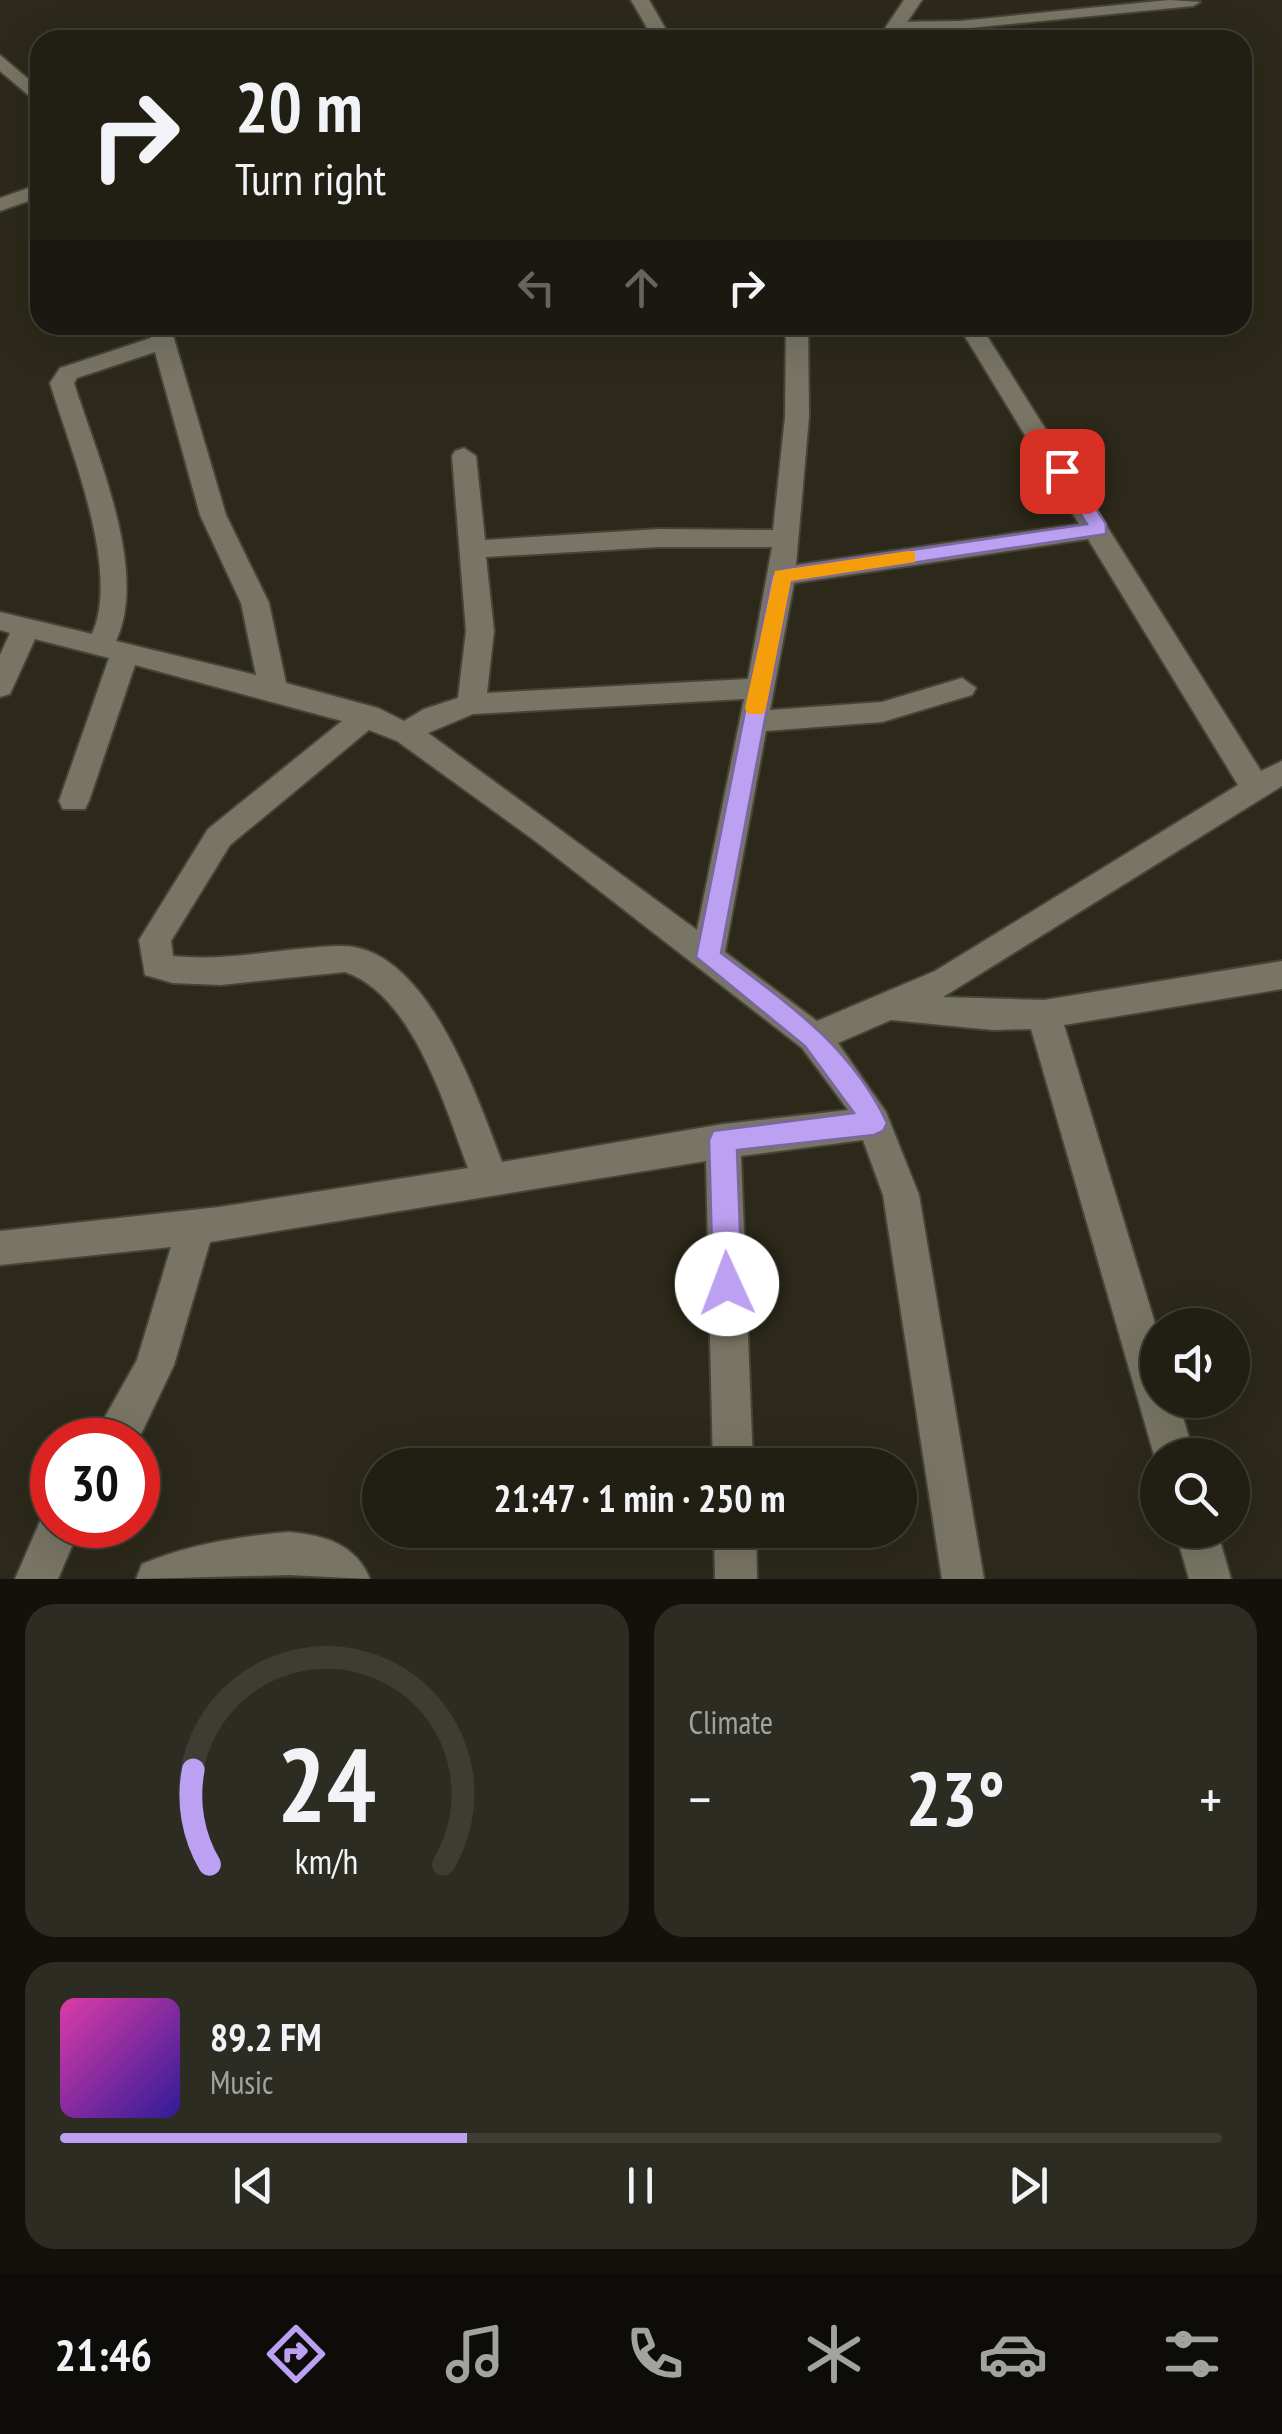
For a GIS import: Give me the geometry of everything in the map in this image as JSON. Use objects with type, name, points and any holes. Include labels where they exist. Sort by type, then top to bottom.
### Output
[{"type":"street","points":[[640,0],[657,30]]},
{"type":"street","points":[[892,30],[912,0]]},
{"type":"street","points":[[0,61],[30,90]]},
{"type":"street","points":[[0,205],[30,194]]},
{"type":"street","points":[[74,801],[112,650],[113,584],[100,517],[62,383],[68,373],[156,335]]},
{"type":"street","points":[[162,335],[213,515],[255,604],[273,690]]},
{"type":"street","points":[[708,957],[782,576],[797,417],[796,335]]},
{"type":"street","points":[[814,1038],[894,1007],[1001,950],[1269,780],[975,335]]},
{"type":"street","points":[[464,456],[480,631],[472,704]]},
{"type":"street","points":[[782,576],[1100,529]]},
{"type":"street","points":[[472,548],[659,538],[785,540]]},
{"type":"street","points":[[0,687],[13,624],[368,715],[407,733],[814,1038],[856,1091],[874,1123],[901,1196],[963,1579]]},
{"type":"street","points":[[407,733],[434,716],[472,704],[760,688]]},
{"type":"street","points":[[752,722],[882,712],[962,688]]},
{"type":"street","points":[[368,715],[220,837],[155,940],[157,965],[169,971],[196,972],[364,960],[378,970],[425,1028],[492,1182]]},
{"type":"street","points":[[894,1007],[993,1016],[1044,1014],[1282,975]]},
{"type":"street","points":[[1044,1014],[1169,1438]]},
{"type":"street","points":[[0,1248],[196,1226],[492,1182],[723,1140],[874,1123]]},
{"type":"street","points":[[723,1140],[732,1448]]},
{"type":"street","points":[[125,1418],[155,1365],[196,1226]]},
{"type":"street","points":[[36,1579],[50,1548]]},
{"type":"street","points":[[735,1548],[736,1579]]},
{"type":"street","points":[[1201,1548],[1210,1579]]},
{"type":"street","points":[[158,1579],[284,1552],[316,1554],[336,1562],[349,1579]]},
{"type":"lane","points":[[916,30],[1193,2]]},
{"type":"slow traffic","points":[[756,708],[782,576],[908,557]]},
{"type":"route","points":[[727,1284],[723,1140],[874,1123],[856,1091],[814,1038],[708,957],[782,576],[1100,529],[1062,471]]}]
